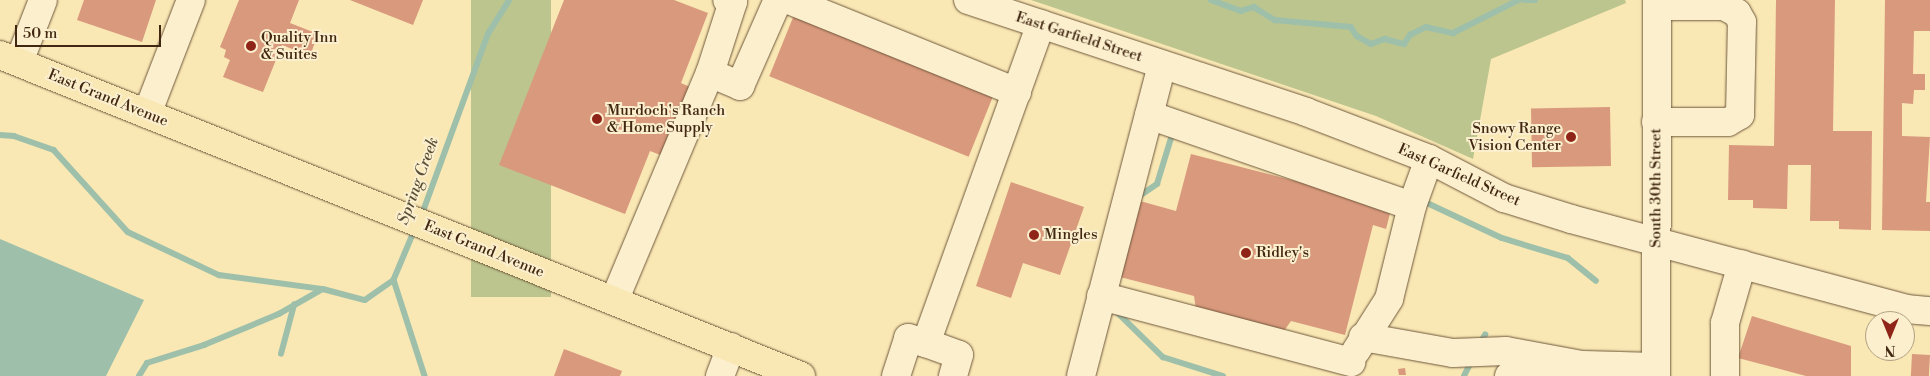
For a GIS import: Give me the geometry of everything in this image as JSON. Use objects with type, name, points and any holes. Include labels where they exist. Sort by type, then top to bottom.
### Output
[{"type":"main road","name":"East Grand Avenue","points":[[9,58],[801,376]]},
{"type":"street","points":[[9,58],[43,0]]},
{"type":"street","points":[[147,114],[191,0]]},
{"type":"street","points":[[614,301],[710,73],[733,2],[727,0]]},
{"type":"street","points":[[710,73],[740,86],[778,0]]},
{"type":"street","points":[[789,0],[1017,92]]},
{"type":"street","name":"East Garfield Street","points":[[968,0],[1306,112],[1429,159],[1504,198],[1571,219],[1906,310],[1930,311]]},
{"type":"street","points":[[1656,122],[1728,122],[1740,115],[1742,22],[1737,13],[1724,6],[1657,3]]},
{"type":"street","name":"South 30th Street","points":[[1656,372],[1657,3]]},
{"type":"street","points":[[926,343],[1041,24]]},
{"type":"street","points":[[1081,376],[1100,296],[1162,65]]},
{"type":"street","points":[[1149,114],[1412,206]]},
{"type":"street","points":[[1100,296],[1349,369],[1363,338],[1389,299],[1412,206],[1429,159]]},
{"type":"street","points":[[1725,376],[1725,323],[1742,264]]},
{"type":"street","points":[[896,376],[908,338],[960,355],[953,376]]},
{"type":"street","points":[[1363,338],[1453,353],[1506,351],[1582,365],[1656,372]]},
{"type":"street","points":[[720,376],[731,347]]},
{"type":"street","points":[[1509,376],[1524,371],[1551,376]]},
{"type":"green space","points":[[471,0],[551,0],[551,297],[471,297]]},
{"type":"green space","points":[[1031,0],[1625,0],[1626,3],[1491,59],[1473,159],[1376,116]]},
{"type":"shaded area","points":[[0,239],[144,300],[106,376],[0,376]]},
{"type":"building","points":[[84,0],[156,0],[142,42],[77,20]]},
{"type":"building","name":"Quality Inn & Suites","points":[[239,0],[299,0],[290,23],[318,34],[310,56],[282,45],[263,92],[223,77],[230,60],[224,57],[226,50],[220,47]]},
{"type":"building","name":"Quality Inn & Suites","points":[[350,0],[423,0],[413,25]]},
{"type":"building","name":"Murdoch's Ranch & Home Supply","points":[[564,0],[674,0],[708,13],[681,83],[690,87],[663,156],[650,151],[625,214],[499,165]]},
{"type":"building","points":[[1776,0],[1835,0],[1833,131],[1872,131],[1871,230],[1839,229],[1839,221],[1810,221],[1811,165],[1788,165],[1787,209],[1753,208],[1753,200],[1728,200],[1729,145],[1774,146]]},
{"type":"building","points":[[1885,0],[1930,0],[1930,31],[1914,31],[1913,74],[1925,74],[1925,90],[1914,90],[1913,104],[1902,103],[1902,136],[1930,137],[1926,202],[1930,202],[1930,231],[1882,230]]},
{"type":"building","points":[[794,15],[993,96],[969,157],[769,76]]},
{"type":"building","name":"Snowy Range Vision Center","points":[[1610,107],[1611,166],[1532,167],[1531,108]]},
{"type":"building","name":"Ridley's","points":[[1191,154],[1392,206],[1386,229],[1373,225],[1345,335],[1291,321],[1279,338],[1197,316],[1194,296],[1120,277],[1140,201],[1176,211]]},
{"type":"building","name":"Mingles","points":[[1011,182],[1084,207],[1060,275],[1023,263],[1011,298],[976,286]]},
{"type":"building","points":[[1752,316],[1851,346],[1851,376],[1806,376],[1738,358]]},
{"type":"building","points":[[564,349],[622,371],[620,376],[554,376]]},
{"type":"building","points":[[1915,354],[1930,355],[1929,376],[1911,376],[1912,361],[1915,361]]},
{"type":"building","points":[[1405,368],[1406,375],[1399,375],[1398,369]]},
{"type":"waterway","name":"Spring Creek","points":[[421,217],[488,34],[509,0]]},
{"type":"waterway","name":"Spring Creek","points":[[1211,0],[1241,11],[1254,7],[1275,20],[1351,27],[1357,36],[1371,44],[1385,39],[1404,44],[1410,35],[1426,27],[1453,33],[1519,0]]},
{"type":"waterway","name":"Spring Creek","points":[[1524,0],[1535,0]]},
{"type":"waterway","points":[[1138,197],[1157,184],[1173,132]]},
{"type":"waterway","points":[[0,135],[14,136],[54,150],[128,232],[219,275],[323,289],[365,300],[394,280]]},
{"type":"waterway","points":[[1421,200],[1502,238],[1568,258],[1596,281]]},
{"type":"waterway","name":"Spring Creek","points":[[415,230],[394,280],[425,376]]},
{"type":"waterway","points":[[139,376],[147,363],[204,345],[279,314],[321,290]]},
{"type":"waterway","points":[[281,354],[294,305]]},
{"type":"waterway","points":[[1116,311],[1163,357],[1223,376]]},
{"type":"waterway","points":[[1479,345],[1485,335]]},
{"type":"waterway","points":[[1464,376],[1472,360]]},
{"type":"place","name":"Quality Inn & Suites","points":[[251,46]]},
{"type":"place","name":"Murdoch's Ranch & Home Supply","points":[[597,119]]},
{"type":"place","name":"Snowy Range Vision Center","points":[[1571,137]]},
{"type":"place","name":"Mingles","points":[[1034,235]]},
{"type":"place","name":"Ridley's","points":[[1246,253]]}]
